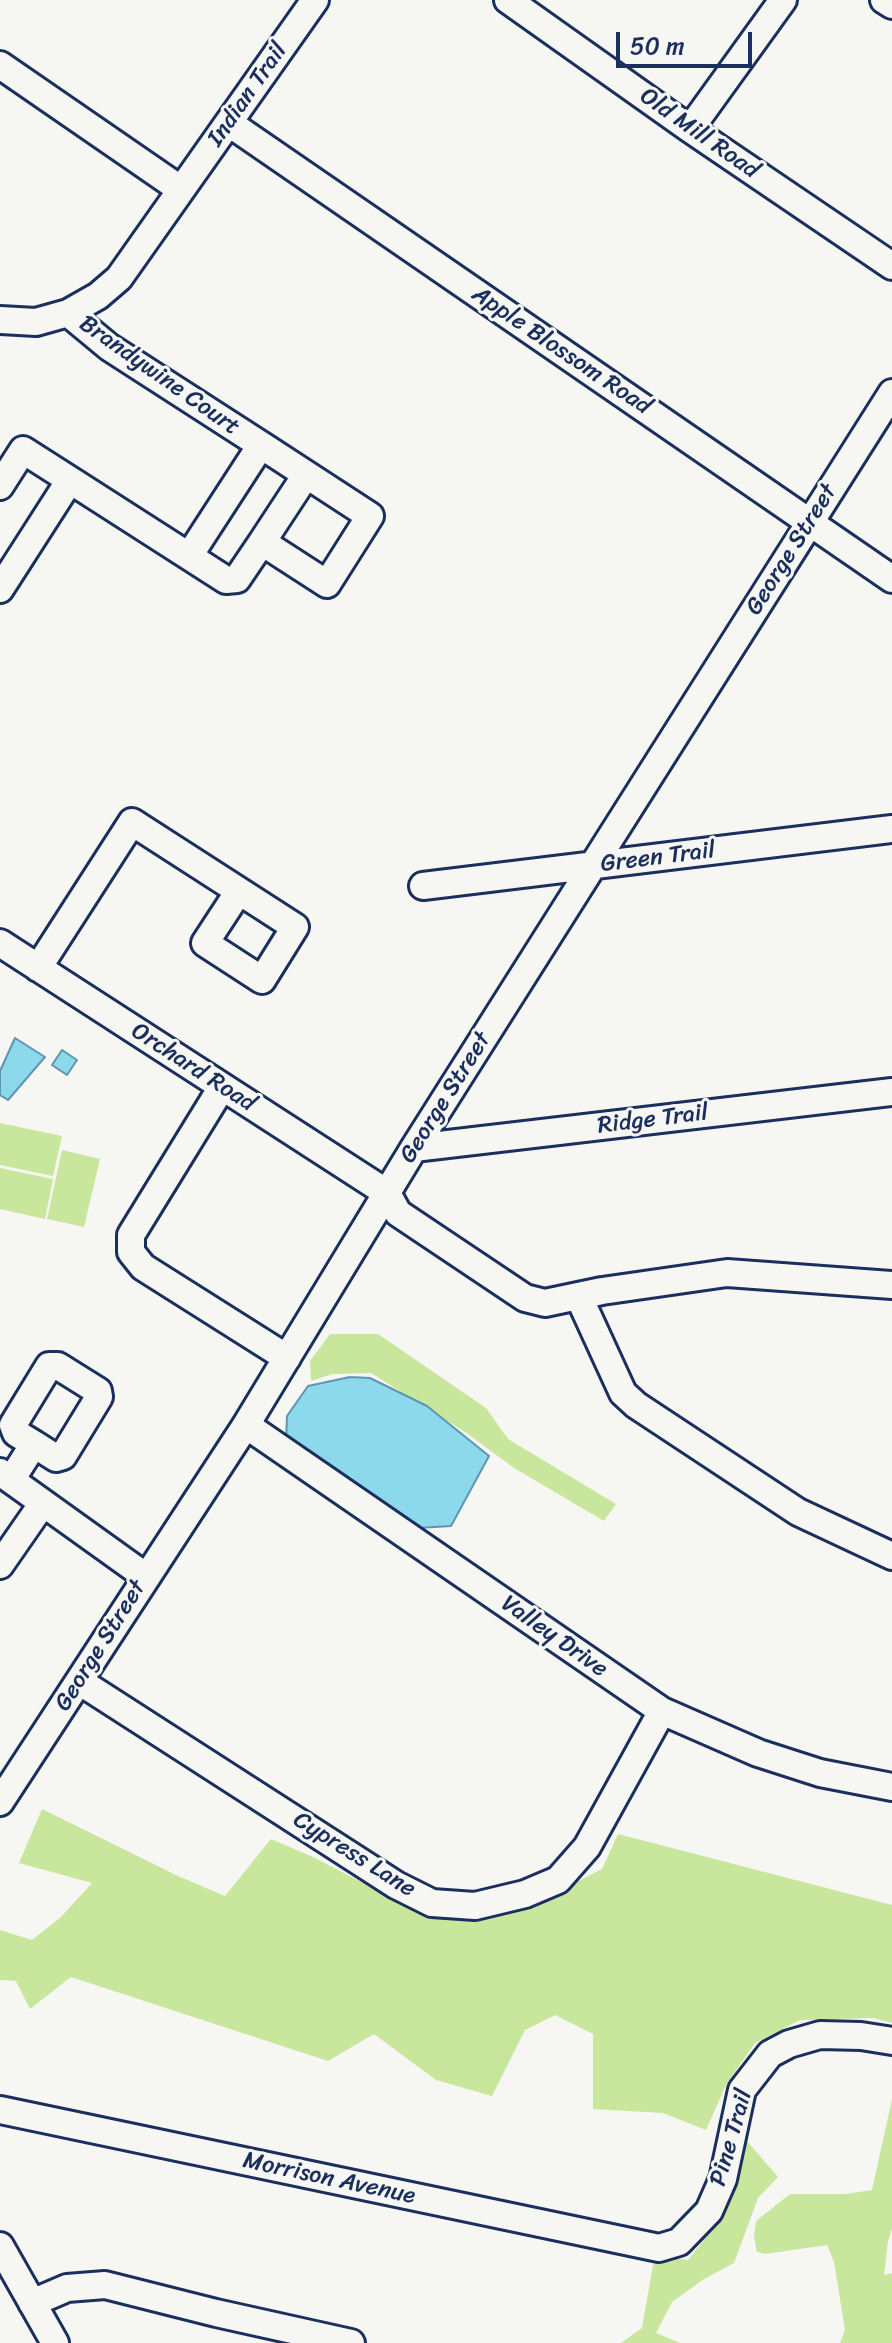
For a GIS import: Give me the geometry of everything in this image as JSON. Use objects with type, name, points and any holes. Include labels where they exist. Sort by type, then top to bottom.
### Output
[{"type":"street","name":"Indian Trail","points":[[0,320],[36,322],[68,313],[98,296],[119,278],[315,0]]},
{"type":"street","name":"Old Mill Road","points":[[508,0],[690,129],[892,266]]},
{"type":"street","points":[[690,129],[783,0]]},
{"type":"street","points":[[884,0],[892,5]]},
{"type":"street","points":[[0,65],[180,189]]},
{"type":"street","name":"Apple Blossom Road","points":[[229,123],[892,579]]},
{"type":"street","name":"Brandywine Court","points":[[68,313],[109,347],[261,445],[189,556]]},
{"type":"street","name":"George Street","points":[[0,1802],[246,1425],[414,1148],[892,393]]},
{"type":"street","points":[[261,445],[370,516],[327,584],[262,542]]},
{"type":"street","points":[[0,486],[23,450],[226,580],[237,579],[306,475]]},
{"type":"street","points":[[2,581],[70,480]]},
{"type":"street","points":[[38,968],[132,822],[239,891]]},
{"type":"street","name":"Green Trail","points":[[423,886],[892,829]]},
{"type":"street","name":"Orchard Road","points":[[0,943],[387,1193],[398,1213],[525,1298],[545,1303],[602,1291],[727,1273],[892,1285]]},
{"type":"street","points":[[222,1087],[131,1235],[131,1252],[143,1267],[287,1358]]},
{"type":"street","name":"Ridge Trail","points":[[414,1148],[892,1092]]},
{"type":"street","points":[[579,1297],[623,1393],[636,1405],[798,1512],[892,1556]]},
{"type":"street","name":"Valley Drive","points":[[246,1425],[662,1711],[758,1753],[820,1773],[892,1787]]},
{"type":"street","points":[[34,1444],[5,1476],[145,1576]]},
{"type":"street","points":[[0,1565],[43,1503]]},
{"type":"street","name":"Cypress Lane","points":[[79,1681],[396,1885],[432,1903],[475,1906],[525,1894],[558,1880],[587,1847],[662,1711]]},
{"type":"street","name":"Pine Trail","points":[[659,2248],[679,2242],[709,2211],[723,2179],[742,2090],[770,2054],[789,2044],[820,2035],[861,2036],[892,2041]]},
{"type":"street","name":"Morrison Avenue","points":[[0,2110],[659,2248]]},
{"type":"street","points":[[0,2246],[55,2343]]},
{"type":"street","points":[[32,2303],[67,2288],[105,2285],[351,2343]]},
{"type":"green space","points":[[0,1123],[62,1136],[53,1176],[0,1165]]},
{"type":"green space","points":[[62,1150],[100,1159],[84,1227],[47,1219]]},
{"type":"green space","points":[[0,1168],[53,1179],[45,1219],[0,1209]]},
{"type":"green space","points":[[330,1334],[378,1334],[486,1408],[508,1439],[616,1504],[604,1521],[514,1468],[465,1432],[371,1373],[333,1374],[311,1381],[310,1361]]},
{"type":"green space","points":[[42,1809],[225,1896],[271,1839],[313,1857],[429,1917],[476,1922],[530,1906],[602,1869],[618,1834],[892,1905],[892,2023],[874,2018],[800,2020],[755,2043],[726,2085],[706,2130],[663,2113],[593,2109],[593,2034],[555,2015],[525,2030],[492,2096],[436,2080],[374,2034],[328,2061],[71,1977],[30,2009],[16,1981],[0,1980],[0,1930],[32,1940],[61,1917],[92,1883],[19,1863]]},
{"type":"green space","points":[[892,2099],[892,2229],[884,2275],[892,2273],[892,2343],[840,2343],[845,2330],[834,2262],[827,2245],[765,2254],[757,2252],[754,2237],[756,2221],[790,2194],[846,2194],[872,2190]]},
{"type":"green space","points":[[747,2141],[778,2177],[758,2198],[734,2263],[704,2279],[672,2302],[656,2333],[680,2343],[621,2343],[642,2328],[653,2265],[665,2257],[688,2260],[710,2232],[737,2173]]},
{"type":"water","points":[[15,1038],[45,1057],[8,1100],[0,1095],[0,1071]]},
{"type":"water","points":[[62,1050],[77,1060],[67,1075],[52,1065]]},
{"type":"water","points":[[350,1377],[370,1378],[427,1406],[489,1456],[451,1526],[418,1528],[286,1443],[287,1416],[308,1386]]}]
